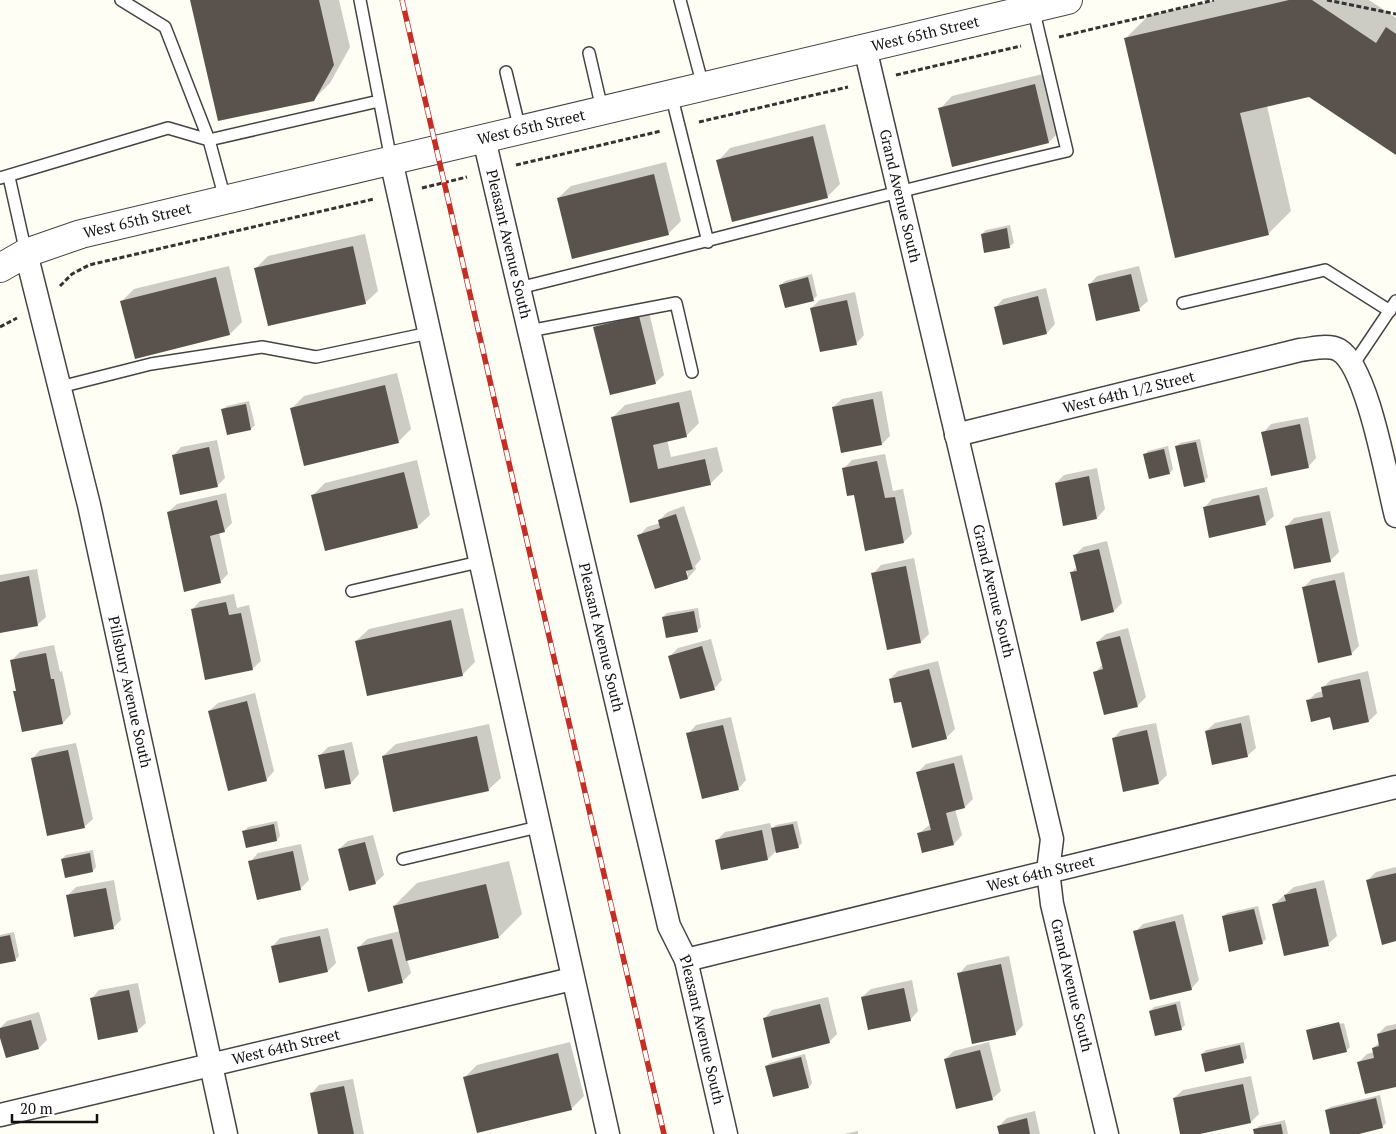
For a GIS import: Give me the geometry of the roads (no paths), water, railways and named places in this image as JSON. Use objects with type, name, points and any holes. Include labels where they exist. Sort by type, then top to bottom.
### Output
[{"type":"street","name":"West 65th Street","points":[[0,268],[26,253],[81,234],[1068,0]]},
{"type":"street","name":"Grand Avenue South","points":[[865,48],[1052,839],[1048,871],[1052,904],[1107,1134]]},
{"type":"street","name":"Pleasant Avenue South","points":[[484,138],[669,926],[686,960],[726,1134]]},
{"type":"street","points":[[391,160],[538,827],[608,1134]]},
{"type":"street","name":"Pillsbury Avenue South","points":[[26,253],[88,505],[226,1134]]},
{"type":"street","name":"West 64th 1/2 Street","points":[[956,435],[1300,350],[1323,347],[1339,350],[1353,365]]},
{"type":"street","points":[[1353,365],[1364,386],[1396,516]]},
{"type":"street","name":"West 64th Street","points":[[686,960],[1396,787]]},
{"type":"street","name":"West 64th Street","points":[[0,1115],[572,979]]},
{"type":"lane","points":[[120,0],[165,27],[210,140],[225,199]]},
{"type":"lane","points":[[360,0],[391,160]]},
{"type":"lane","points":[[680,0],[703,86]]},
{"type":"lane","points":[[519,288],[708,242],[900,190],[1067,151],[1034,8]]},
{"type":"lane","points":[[589,53],[602,109]]},
{"type":"lane","points":[[506,72],[520,130]]},
{"type":"lane","points":[[671,94],[708,242]]},
{"type":"lane","points":[[26,253],[5,178],[168,128],[210,140],[379,101]]},
{"type":"lane","points":[[1183,304],[1325,270],[1393,306],[1353,365]]},
{"type":"lane","points":[[529,331],[676,303],[692,372]]},
{"type":"lane","points":[[60,386],[151,364],[262,347],[316,357],[429,333]]},
{"type":"lane","points":[[352,591],[479,562]]},
{"type":"lane","points":[[403,859],[538,827]]},
{"type":"railway","points":[[402,0],[664,1134]]}]
